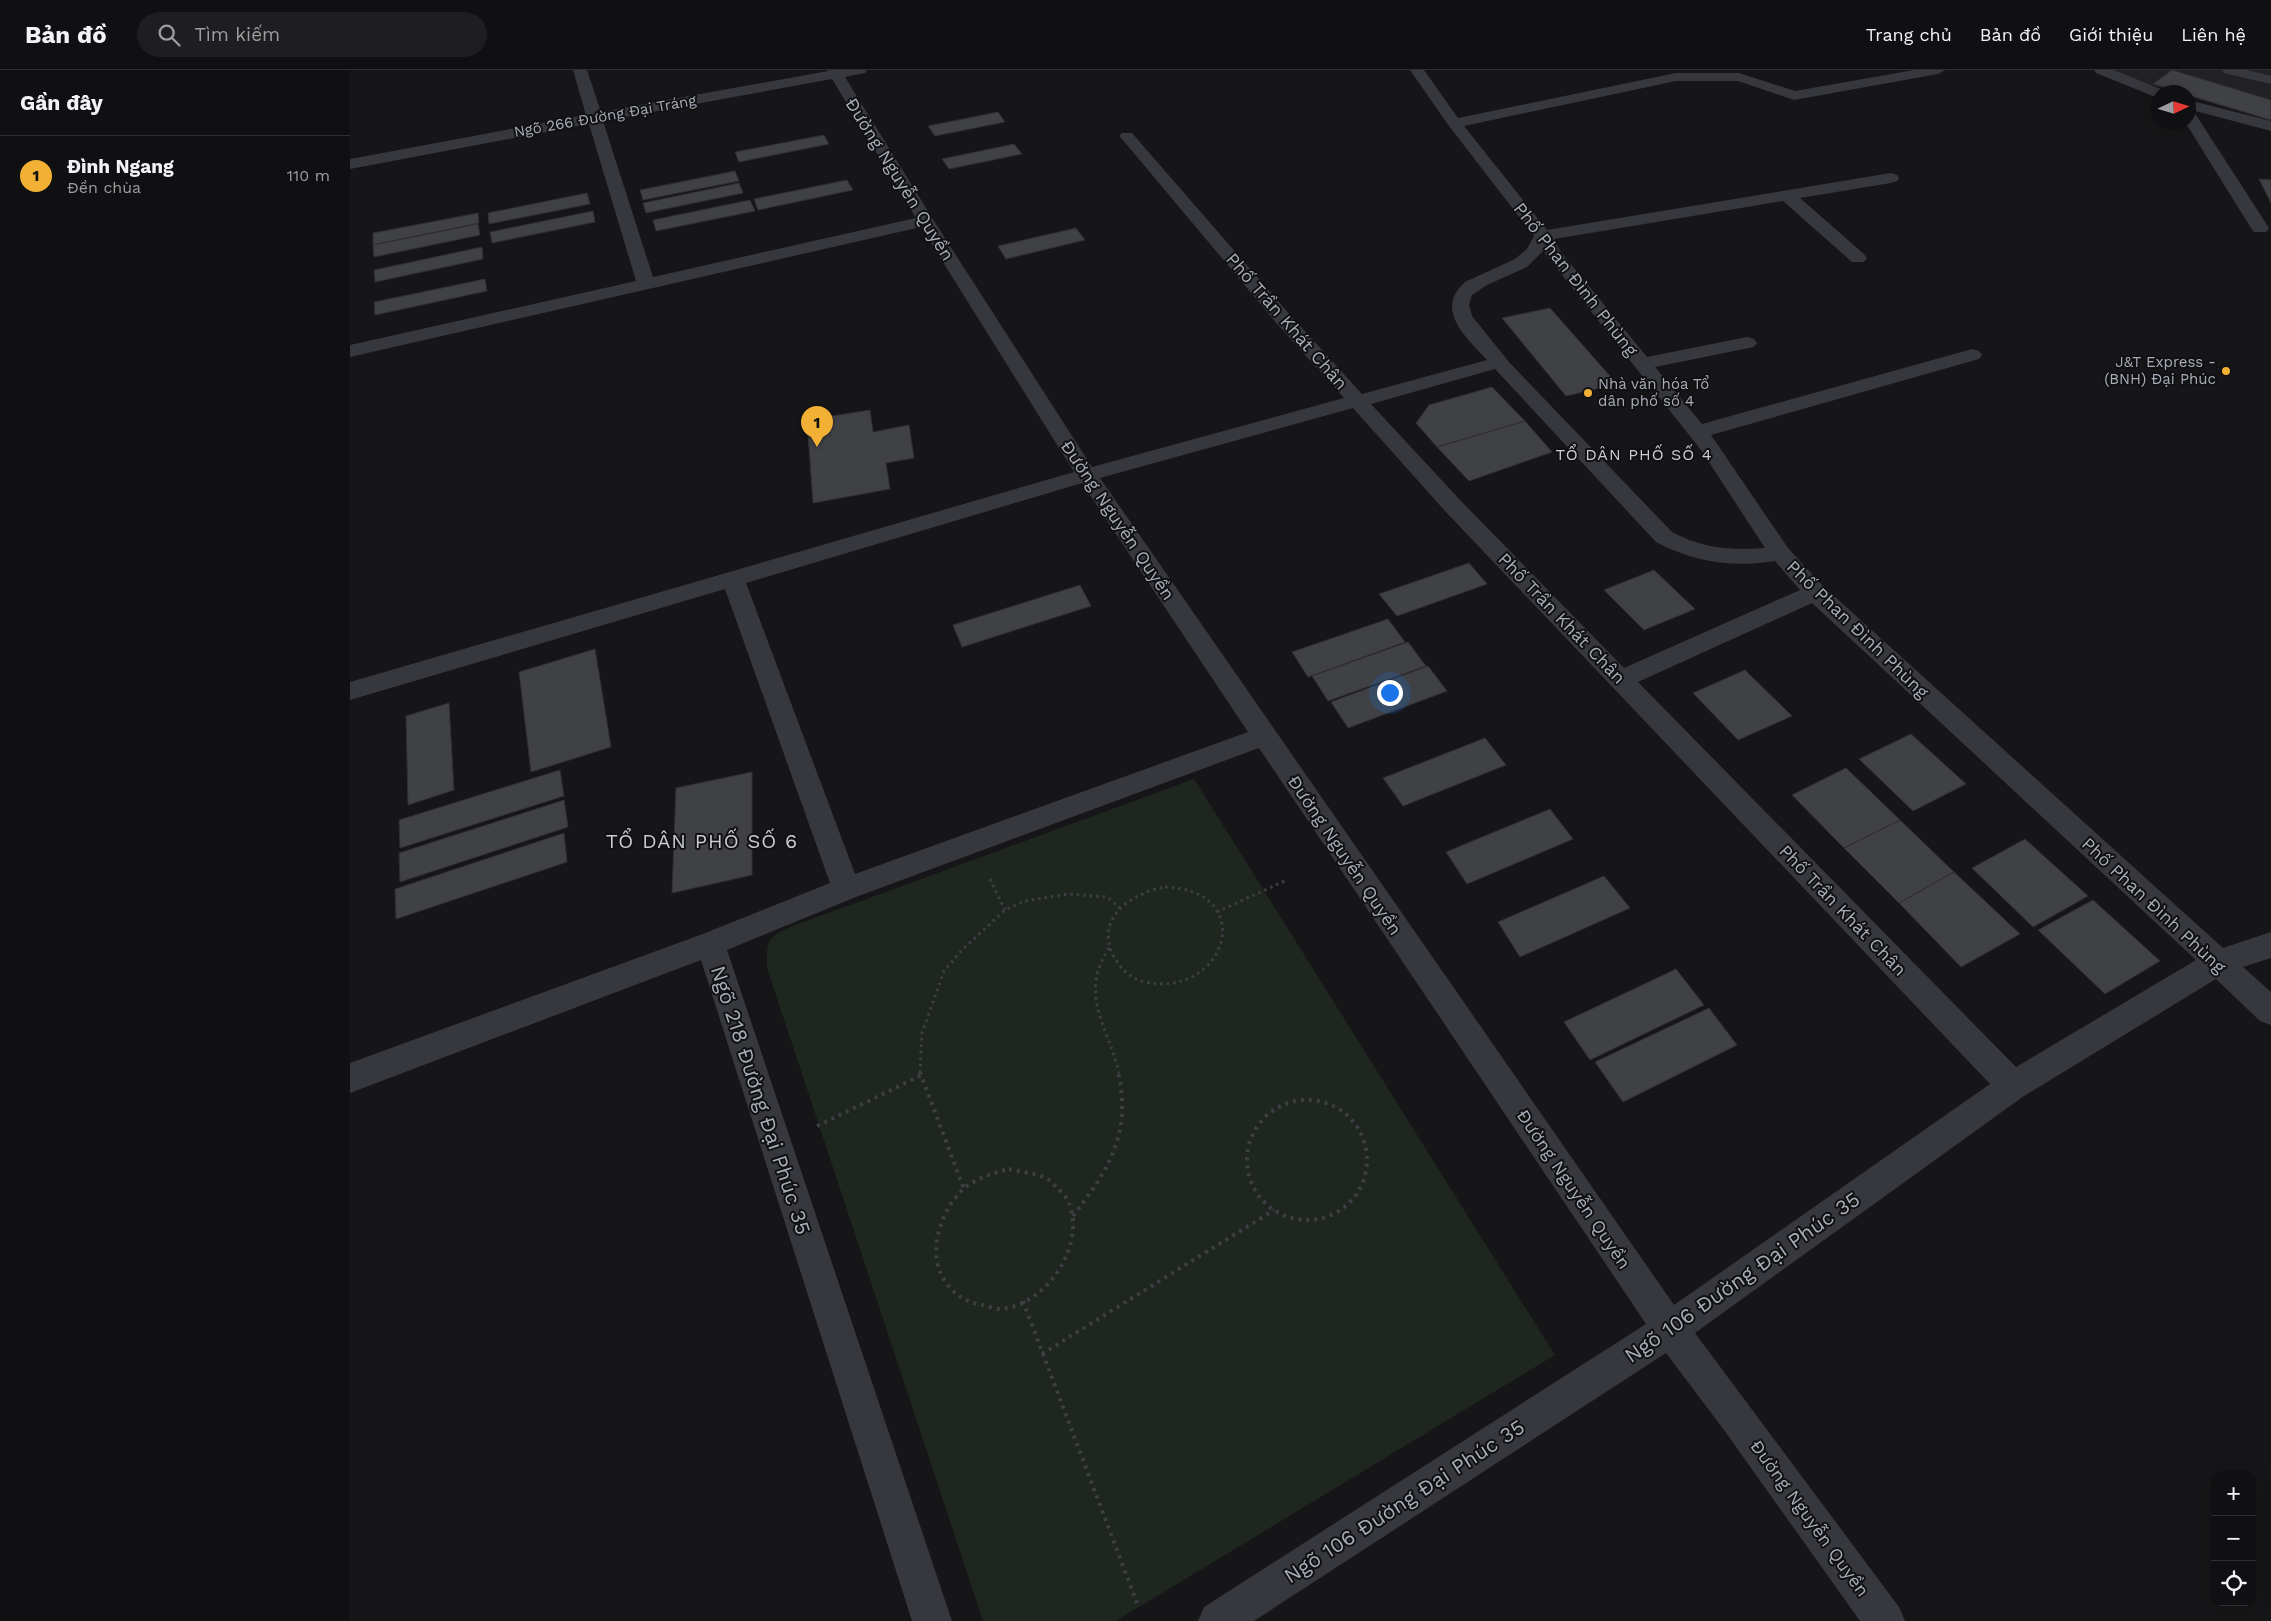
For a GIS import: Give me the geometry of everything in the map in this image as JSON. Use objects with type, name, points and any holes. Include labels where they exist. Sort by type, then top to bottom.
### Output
[{"type":"street","points":[[580,70],[646,283]]},
{"type":"street","name":"Phố Phan Đình Phùng","points":[[1417,70],[1454,123],[1543,236],[1553,253],[1709,446],[1780,553],[1816,592],[2271,1012]]},
{"type":"street","points":[[1454,123],[1676,77],[1739,77],[1794,96],[1938,70]]},
{"type":"street","points":[[2101,70],[2151,90]]},
{"type":"street","points":[[2229,70],[2271,80]]},
{"type":"street","name":"Ngõ 266 Đường Đại Tráng","points":[[350,164],[843,71]]},
{"type":"street","name":"Đường Nguyễn Quyền","points":[[843,71],[926,221],[1087,475],[1670,1330],[1737,1417],[1885,1621]]},
{"type":"street","points":[[2196,106],[2271,126]]},
{"type":"street","points":[[2196,127],[2266,233]]},
{"type":"street","name":"Phố Trần Khát Chân","points":[[1127,136],[1285,321],[1453,506],[2013,1086]]},
{"type":"street","points":[[1780,553],[1764,556],[1711,555],[1694,552],[1664,537],[1500,362],[1464,319],[1460,308],[1461,299],[1466,290],[1475,284],[1510,269],[1526,259],[1536,250],[1543,236],[1891,178]]},
{"type":"street","points":[[1786,195],[1858,258]]},
{"type":"street","points":[[350,351],[926,221]]},
{"type":"street","points":[[1642,364],[1747,343]]},
{"type":"street","points":[[1698,432],[1972,355]]},
{"type":"street","points":[[350,691],[1087,475],[1500,362]]},
{"type":"street","points":[[733,579],[846,889]]},
{"type":"street","points":[[1621,680],[1816,592]]},
{"type":"street","points":[[710,944],[846,889],[1264,736]]},
{"type":"street","name":"Ngõ 218 Đường Đại Phúc 35","points":[[350,1078],[710,944],[932,1621]]},
{"type":"street","name":"Ngõ 106 Đường Đại Phúc 35","points":[[1218,1621],[1670,1330],[2013,1086],[2217,963],[2271,945]]},
{"type":"path","points":[[988,875],[1005,910]]},
{"type":"path","points":[[1217,912],[1287,880]]},
{"type":"path","points":[[1178,887],[1203,896],[1217,912],[1223,933],[1220,949],[1211,964],[1197,975],[1180,982],[1161,985],[1143,982],[1127,975],[1115,963],[1109,948],[1110,924],[1120,908],[1138,894],[1150,889],[1178,887]]},
{"type":"path","points":[[964,1189],[919,1070],[922,1033],[928,1009],[944,971],[1005,910],[1025,901],[1068,894],[1107,897],[1120,908]]},
{"type":"path","points":[[1072,1217],[1098,1181],[1120,1134],[1123,1116],[1120,1080],[1095,1004],[1097,967],[1109,948]]},
{"type":"path","points":[[817,1126],[922,1075]]},
{"type":"path","points":[[1310,1100],[1327,1103],[1342,1111],[1360,1129],[1368,1152],[1368,1167],[1364,1182],[1357,1195],[1338,1211],[1316,1220],[1299,1220],[1274,1210],[1258,1196],[1250,1182],[1246,1165],[1246,1148],[1253,1132],[1263,1118],[1276,1108],[1292,1102],[1310,1100]]},
{"type":"path","points":[[1009,1169],[1026,1170],[1041,1175],[1065,1195],[1072,1210],[1072,1217],[1074,1227],[1072,1244],[1066,1261],[1056,1277],[1042,1291],[1023,1301],[1006,1307],[980,1307],[958,1296],[943,1278],[936,1254],[938,1229],[949,1206],[964,1189],[992,1173],[1009,1169]]},
{"type":"path","points":[[1042,1354],[1274,1210]]},
{"type":"path","points":[[1023,1301],[1137,1603]]},
{"type":"shaded area","points":[[2113,70],[2271,70],[2271,121],[2196,98],[2196,85],[2148,84]]},
{"type":"shaded area","points":[[1194,779],[1555,1355],[1116,1621],[983,1621],[767,968],[769,942],[776,935],[790,927]]},
{"type":"building","points":[[2172,70],[2271,100],[2271,120],[2196,97],[2196,85],[2153,84]]},
{"type":"building","points":[[998,112],[1005,122],[935,136],[928,126]]},
{"type":"building","points":[[824,135],[829,144],[739,162],[735,152]]},
{"type":"building","points":[[1014,144],[1022,154],[949,169],[942,159]]},
{"type":"building","points":[[735,171],[739,181],[643,200],[640,190]]},
{"type":"building","points":[[2259,179],[2271,180],[2271,203]]},
{"type":"building","points":[[847,180],[853,190],[758,210],[754,199]]},
{"type":"building","points":[[739,183],[743,193],[646,213],[643,203]]},
{"type":"building","points":[[587,193],[590,204],[489,224],[488,213]]},
{"type":"building","points":[[750,200],[755,211],[656,231],[653,220]]},
{"type":"building","points":[[593,211],[595,222],[492,243],[490,232]]},
{"type":"building","points":[[478,213],[479,223],[373,245],[373,233]]},
{"type":"building","points":[[478,224],[480,235],[374,257],[373,245]]},
{"type":"building","points":[[1076,228],[1085,240],[1006,259],[998,246]]},
{"type":"building","points":[[482,247],[483,259],[375,282],[374,270]]},
{"type":"building","points":[[485,279],[487,291],[375,315],[374,302]]},
{"type":"building","points":[[1550,308],[1617,384],[1566,396],[1502,318]]},
{"type":"building","points":[[1492,387],[1525,421],[1437,447],[1416,423],[1429,405]]},
{"type":"building","points":[[870,410],[873,432],[909,425],[914,458],[886,463],[890,489],[813,503],[807,420]]},
{"type":"building","points":[[1525,421],[1552,452],[1469,481],[1437,447]]},
{"type":"building","points":[[1469,563],[1487,584],[1397,616],[1379,594]]},
{"type":"building","points":[[1654,570],[1695,609],[1644,630],[1604,590]]},
{"type":"building","points":[[1080,585],[1091,606],[962,647],[953,625]]},
{"type":"building","points":[[1388,619],[1405,642],[1308,677],[1292,652]]},
{"type":"building","points":[[1408,642],[1426,666],[1328,701],[1312,676]]},
{"type":"building","points":[[595,649],[611,747],[531,772],[519,672]]},
{"type":"building","points":[[1428,666],[1447,691],[1348,728],[1331,702]]},
{"type":"building","points":[[1745,670],[1792,716],[1738,740],[1693,693]]},
{"type":"building","points":[[449,703],[454,790],[408,805],[406,716]]},
{"type":"building","points":[[1911,734],[1966,784],[1913,811],[1859,759]]},
{"type":"building","points":[[1485,738],[1506,765],[1403,806],[1383,778]]},
{"type":"building","points":[[1846,768],[1900,820],[1844,848],[1792,795]]},
{"type":"building","points":[[560,770],[564,796],[400,848],[399,820]]},
{"type":"building","points":[[752,772],[752,875],[672,893],[676,788]]},
{"type":"building","points":[[564,800],[568,827],[400,882],[399,853]]},
{"type":"building","points":[[1550,809],[1573,839],[1467,884],[1446,852]]},
{"type":"building","points":[[1900,820],[1954,872],[1899,903],[1844,848]]},
{"type":"building","points":[[564,833],[567,862],[396,919],[395,889]]},
{"type":"building","points":[[2025,839],[2088,896],[2033,927],[1972,868]]},
{"type":"building","points":[[1954,872],[2020,934],[1961,967],[1899,903]]},
{"type":"building","points":[[1604,876],[1630,908],[1520,957],[1498,922]]},
{"type":"building","points":[[2093,900],[2160,961],[2105,994],[2038,930]]},
{"type":"building","points":[[1676,969],[1704,1005],[1590,1060],[1564,1022]]},
{"type":"building","points":[[1709,1008],[1737,1045],[1623,1102],[1595,1062]]},
{"type":"place","name":"J&T Express - (BNH) Đại Phúc","points":[[2226,371]]},
{"type":"place","name":"Nhà văn hóa Tổ dân phố số 4","points":[[1588,393]]},
{"type":"place","name":"Đình Ngang","points":[[817,447]]},
{"type":"district","name":"TỔ DÂN PHỐ SỐ 4","points":[[1634,454]]},
{"type":"district","name":"TỔ DÂN PHỐ SỐ 6","points":[[702,841]]}]
